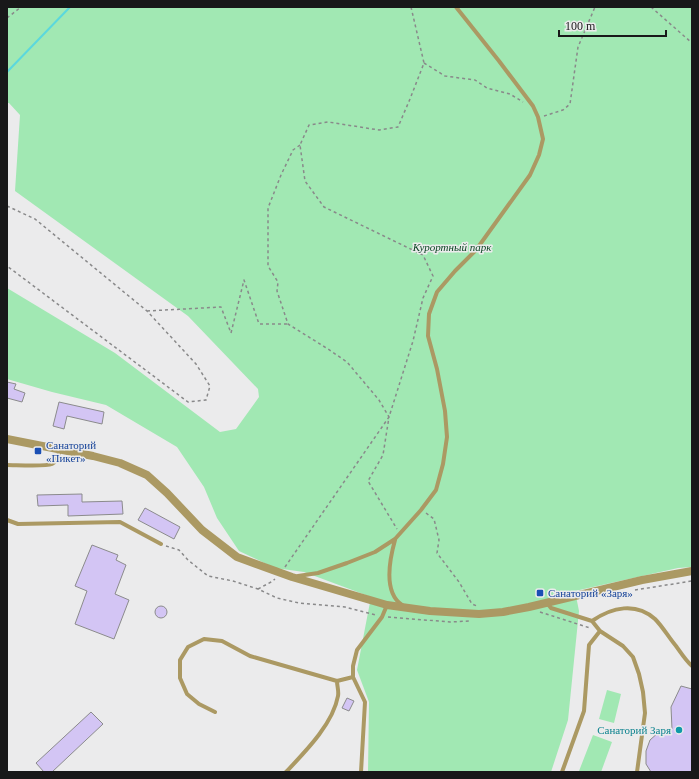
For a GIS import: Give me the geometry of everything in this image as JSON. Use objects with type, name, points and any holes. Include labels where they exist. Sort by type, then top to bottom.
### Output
[{"type":"street","points":[[7,439],[93,456],[120,463],[147,474],[168,492],[202,530],[237,557],[281,574],[387,605],[479,614],[503,612],[642,580],[692,571]]},
{"type":"lane","points":[[292,577],[318,573],[347,563],[375,552],[395,540],[436,490],[443,464],[447,437],[445,411],[428,336],[429,314],[437,292],[476,250],[530,175],[539,155],[543,139],[538,117],[533,106],[456,7]]},
{"type":"lane","points":[[7,464],[52,464],[57,459],[60,450]]},
{"type":"lane","points":[[7,520],[18,524],[120,522],[161,544]]},
{"type":"lane","points":[[395,540],[391,556],[389,575],[392,590],[398,603],[406,608]]},
{"type":"lane","points":[[547,603],[551,608],[592,621],[600,631],[622,646],[633,657],[643,692],[645,713],[637,772]]},
{"type":"lane","points":[[361,772],[365,702],[353,677],[353,666],[357,650],[382,617],[387,605]]},
{"type":"lane","points":[[592,621],[601,614],[613,609],[627,607],[644,611],[656,620],[692,666]]},
{"type":"lane","points":[[562,772],[584,711],[589,645],[600,631]]},
{"type":"lane","points":[[215,712],[199,704],[187,694],[180,678],[180,660],[188,647],[204,639],[222,641],[250,656],[337,681],[353,677]]},
{"type":"lane","points":[[286,772],[323,730],[335,708],[338,695],[337,681]]},
{"type":"path","points":[[7,18],[21,7]]},
{"type":"path","points":[[288,324],[277,291],[278,282],[268,266],[268,208],[293,150],[300,145],[309,125],[328,122],[378,130],[398,126],[424,63],[411,7]]},
{"type":"path","points":[[538,117],[563,110],[570,104],[578,47],[595,7]]},
{"type":"path","points":[[651,7],[692,43]]},
{"type":"path","points":[[424,63],[445,76],[474,80],[487,88],[510,94],[533,106]]},
{"type":"path","points":[[300,145],[305,181],[324,207],[423,256],[433,276],[423,298],[413,341],[389,417],[383,455],[368,481],[400,534]]},
{"type":"path","points":[[7,206],[35,219],[147,311],[196,364],[210,386],[206,400],[188,402],[7,266]]},
{"type":"path","points":[[147,311],[221,307],[231,332],[244,280],[259,324],[288,324],[328,348],[347,362],[379,400],[389,417]]},
{"type":"path","points":[[161,544],[179,550],[188,560],[208,576],[258,589],[271,582],[281,574],[389,417]]},
{"type":"path","points":[[421,510],[434,519],[439,540],[437,553],[459,582],[472,604],[478,606]]},
{"type":"path","points":[[534,611],[580,625]]},
{"type":"green space","name":"Курортный парк","points":[[7,7],[692,7],[692,567],[678,568],[575,591],[579,611],[568,720],[551,772],[368,772],[369,702],[357,670],[371,597],[304,572],[275,568],[239,551],[217,518],[204,487],[177,447],[106,405],[7,379],[7,288],[115,353],[220,432],[236,429],[259,397],[258,389],[188,316],[15,191],[20,115],[9,103],[7,103]]},
{"type":"green space","points":[[607,690],[621,694],[614,723],[599,719]]},
{"type":"green space","points":[[593,735],[612,742],[601,772],[579,771]]},
{"type":"building","points":[[7,382],[16,384],[14,389],[25,393],[22,402],[7,398]]},
{"type":"building","points":[[59,402],[104,412],[102,424],[67,416],[64,429],[53,426]]},
{"type":"building","points":[[82,494],[82,502],[122,501],[123,514],[68,516],[68,505],[38,506],[37,495]]},
{"type":"building","points":[[145,508],[180,527],[174,539],[138,520]]},
{"type":"building","points":[[92,545],[118,555],[116,560],[126,565],[115,594],[129,600],[114,639],[75,624],[87,591],[75,586]]},
{"type":"building","points":[[159,606],[163,606],[167,612],[163,618],[159,618],[155,614],[155,610]]},
{"type":"building","name":"Санаторий Заря","points":[[681,686],[692,689],[692,772],[651,772],[646,764],[646,751],[650,740],[659,732],[672,729],[671,707]]},
{"type":"building","points":[[347,698],[354,701],[349,711],[342,708]]},
{"type":"building","points":[[91,712],[103,724],[52,772],[44,772],[36,763]]},
{"type":"waterway","points":[[7,72],[70,7]]},
{"type":"place","name":"Санаторий «Пикет»","points":[[38,451]]},
{"type":"place","name":"Санаторий «Заря»","points":[[540,593]]},
{"type":"place","name":"Санаторий Заря","points":[[679,730]]}]
